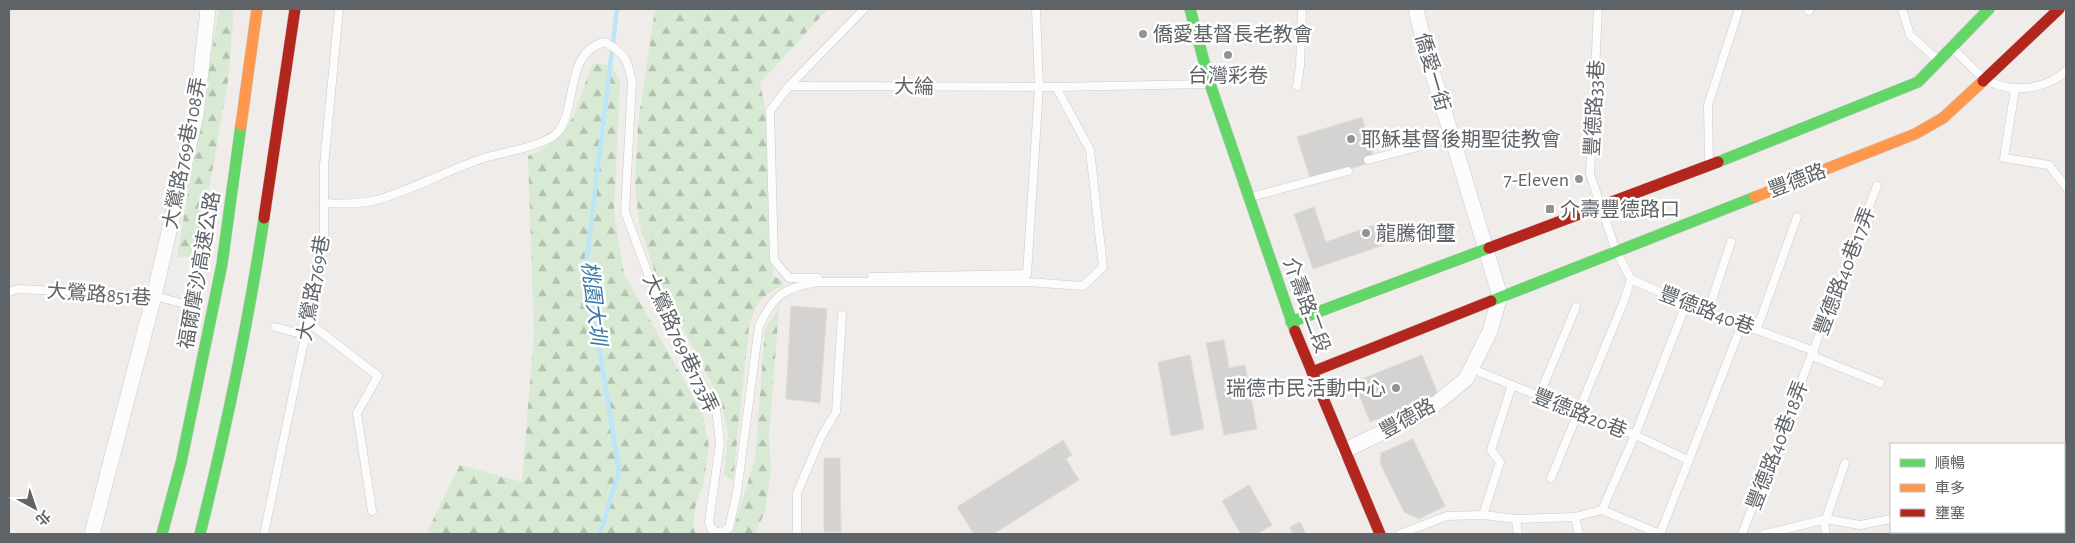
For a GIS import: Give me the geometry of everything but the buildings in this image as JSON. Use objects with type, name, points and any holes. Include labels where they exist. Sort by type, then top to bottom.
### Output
[{"type":"main road","name":"福爾摩沙高速公路","points":[[162,534],[182,463],[222,264],[257,9]]},
{"type":"main road","points":[[200,534],[217,466],[256,273],[295,9]]},
{"type":"main road","name":"介壽路二段","points":[[1190,9],[1210,84],[1291,322],[1380,534]]},
{"type":"main road","points":[[1291,322],[1710,165],[1918,82],[1988,9]]},
{"type":"main road","name":"豐德路","points":[[1312,372],[1500,296],[1915,134],[1943,118],[2059,9]]},
{"type":"street","name":"大鶯路769巷108弄","points":[[92,534],[154,296],[196,115],[208,9]]},
{"type":"street","name":"僑愛一街","points":[[1416,9],[1485,250]]},
{"type":"street","points":[[1485,250],[1500,296]]},
{"type":"street","name":"豐德路","points":[[1344,451],[1428,410],[1466,379],[1490,331],[1500,296]]},
{"type":"lane","name":"大鶯路769巷","points":[[264,534],[324,245],[324,165],[338,9]]},
{"type":"lane","points":[[864,9],[789,86],[770,111],[774,260],[789,278],[1027,274],[1039,87],[1036,9]]},
{"type":"lane","points":[[1297,86],[1300,66],[1302,9]]},
{"type":"lane","name":"豐德路33巷","points":[[1598,9],[1590,174],[1616,251]]},
{"type":"lane","points":[[1710,165],[1708,105],[1739,9]]},
{"type":"lane","points":[[1902,9],[1910,35],[1939,61]]},
{"type":"lane","name":"大鶯路769巷173弄","points":[[324,203],[343,204],[376,200],[483,158],[539,142],[555,135],[564,124],[574,76],[583,58],[596,44],[605,42],[619,50],[628,61],[632,82],[626,212],[650,279],[682,347],[716,410],[720,443],[709,522],[712,530],[721,533],[729,528],[737,492],[759,326],[767,309],[780,293],[795,286],[818,282],[1027,282],[1083,286],[1103,267],[1090,150],[1056,87]]},
{"type":"lane","points":[[1952,47],[1985,79],[2015,89],[2031,88],[2060,77],[2066,71]]},
{"type":"lane","name":"大綸","points":[[789,86],[1056,87],[1210,84]]},
{"type":"lane","points":[[2015,89],[2004,158],[2049,165],[2066,187]]},
{"type":"lane","points":[[1368,160],[1452,138]]},
{"type":"lane","points":[[1249,198],[1348,171]]},
{"type":"lane","name":"豐德路40巷17弄","points":[[1813,353],[1877,186]]},
{"type":"lane","points":[[1757,329],[1797,217]]},
{"type":"lane","points":[[1708,312],[1731,242]]},
{"type":"lane","points":[[1551,478],[1580,412],[1631,279],[1616,251]]},
{"type":"lane","name":"豐德路40巷","points":[[1631,279],[1686,304],[1757,329],[1880,382]]},
{"type":"lane","name":"大鶯路851巷","points":[[9,292],[18,288],[154,296],[189,305]]},
{"type":"lane","points":[[1602,510],[1635,435],[1686,304]]},
{"type":"lane","points":[[1540,396],[1576,307]]},
{"type":"lane","points":[[797,534],[797,493],[822,436],[836,412],[842,315]]},
{"type":"lane","points":[[308,322],[378,376],[357,413],[372,510]]},
{"type":"lane","points":[[1400,534],[1447,516],[1483,515],[1516,519],[1575,517],[1602,510],[1647,531],[1660,534],[1742,324]]},
{"type":"lane","points":[[275,327],[306,335]]},
{"type":"lane","name":"豐德路40巷18弄","points":[[1742,534],[1813,353]]},
{"type":"lane","name":"豐德路20巷","points":[[1470,368],[1635,435],[1688,460]]},
{"type":"lane","points":[[1483,515],[1500,462],[1491,450],[1512,385]]},
{"type":"lane","points":[[1826,534],[1825,520],[1846,463]]},
{"type":"lane","points":[[1575,517],[1579,534]]},
{"type":"lane","points":[[1516,519],[1518,534]]},
{"type":"lane","points":[[1765,534],[1825,520],[1860,525],[1890,519]]},
{"type":"green space","points":[[219,9],[234,9],[228,81],[197,257],[177,257]]},
{"type":"green space","points":[[655,9],[828,9],[760,83],[765,107],[773,276],[783,281],[783,286],[764,297],[753,313],[749,327],[733,480],[724,475],[728,435],[721,402],[657,279],[639,223],[635,183],[638,124]]},
{"type":"green space","points":[[593,63],[612,66],[620,82],[614,213],[624,274],[703,414],[709,447],[703,484],[695,508],[693,527],[696,534],[426,534],[460,465],[522,482],[534,333],[528,156],[544,148],[566,130]]},
{"type":"green space","points":[[779,307],[769,437],[771,470],[765,511],[755,534],[732,534],[755,459],[765,329]]},
{"type":"waterway","name":"桃園大圳","points":[[600,534],[619,471],[586,265],[617,9]]},
{"type":"traffic: fast","points":[[1190,9],[1210,84],[1295,331]]},
{"type":"traffic: fast","points":[[1718,162],[1918,82],[1989,9]]},
{"type":"traffic: fast","points":[[162,534],[181,463],[222,264],[241,125]]},
{"type":"traffic: fast","points":[[1491,301],[1755,197]]},
{"type":"traffic: fast","points":[[200,534],[236,377],[264,218]]},
{"type":"traffic: fast","points":[[1291,322],[1489,248]]},
{"type":"traffic: slow","points":[[241,125],[257,9]]},
{"type":"traffic: slow","points":[[1755,197],[1915,134],[1943,118],[1983,81]]},
{"type":"traffic: jam","points":[[264,218],[295,9]]},
{"type":"traffic: jam","points":[[1983,81],[2059,9]]},
{"type":"traffic: jam","points":[[1489,248],[1718,162]]},
{"type":"traffic: jam","points":[[1312,372],[1491,301]]},
{"type":"traffic: jam","points":[[1295,331],[1380,534]]},
{"type":"place","name":"僑愛基督長老教會","points":[[1143,34]]},
{"type":"place","name":"台灣彩卷","points":[[1228,55]]},
{"type":"place","name":"耶穌基督後期聖徒教會","points":[[1351,139]]},
{"type":"place","name":"7-Eleven","points":[[1579,179]]},
{"type":"place","name":"介壽豐德路口","points":[[1550,209]]},
{"type":"place","name":"龍騰御璽","points":[[1366,233]]},
{"type":"place","name":"瑞德市民活動中心","points":[[1396,388]]}]
